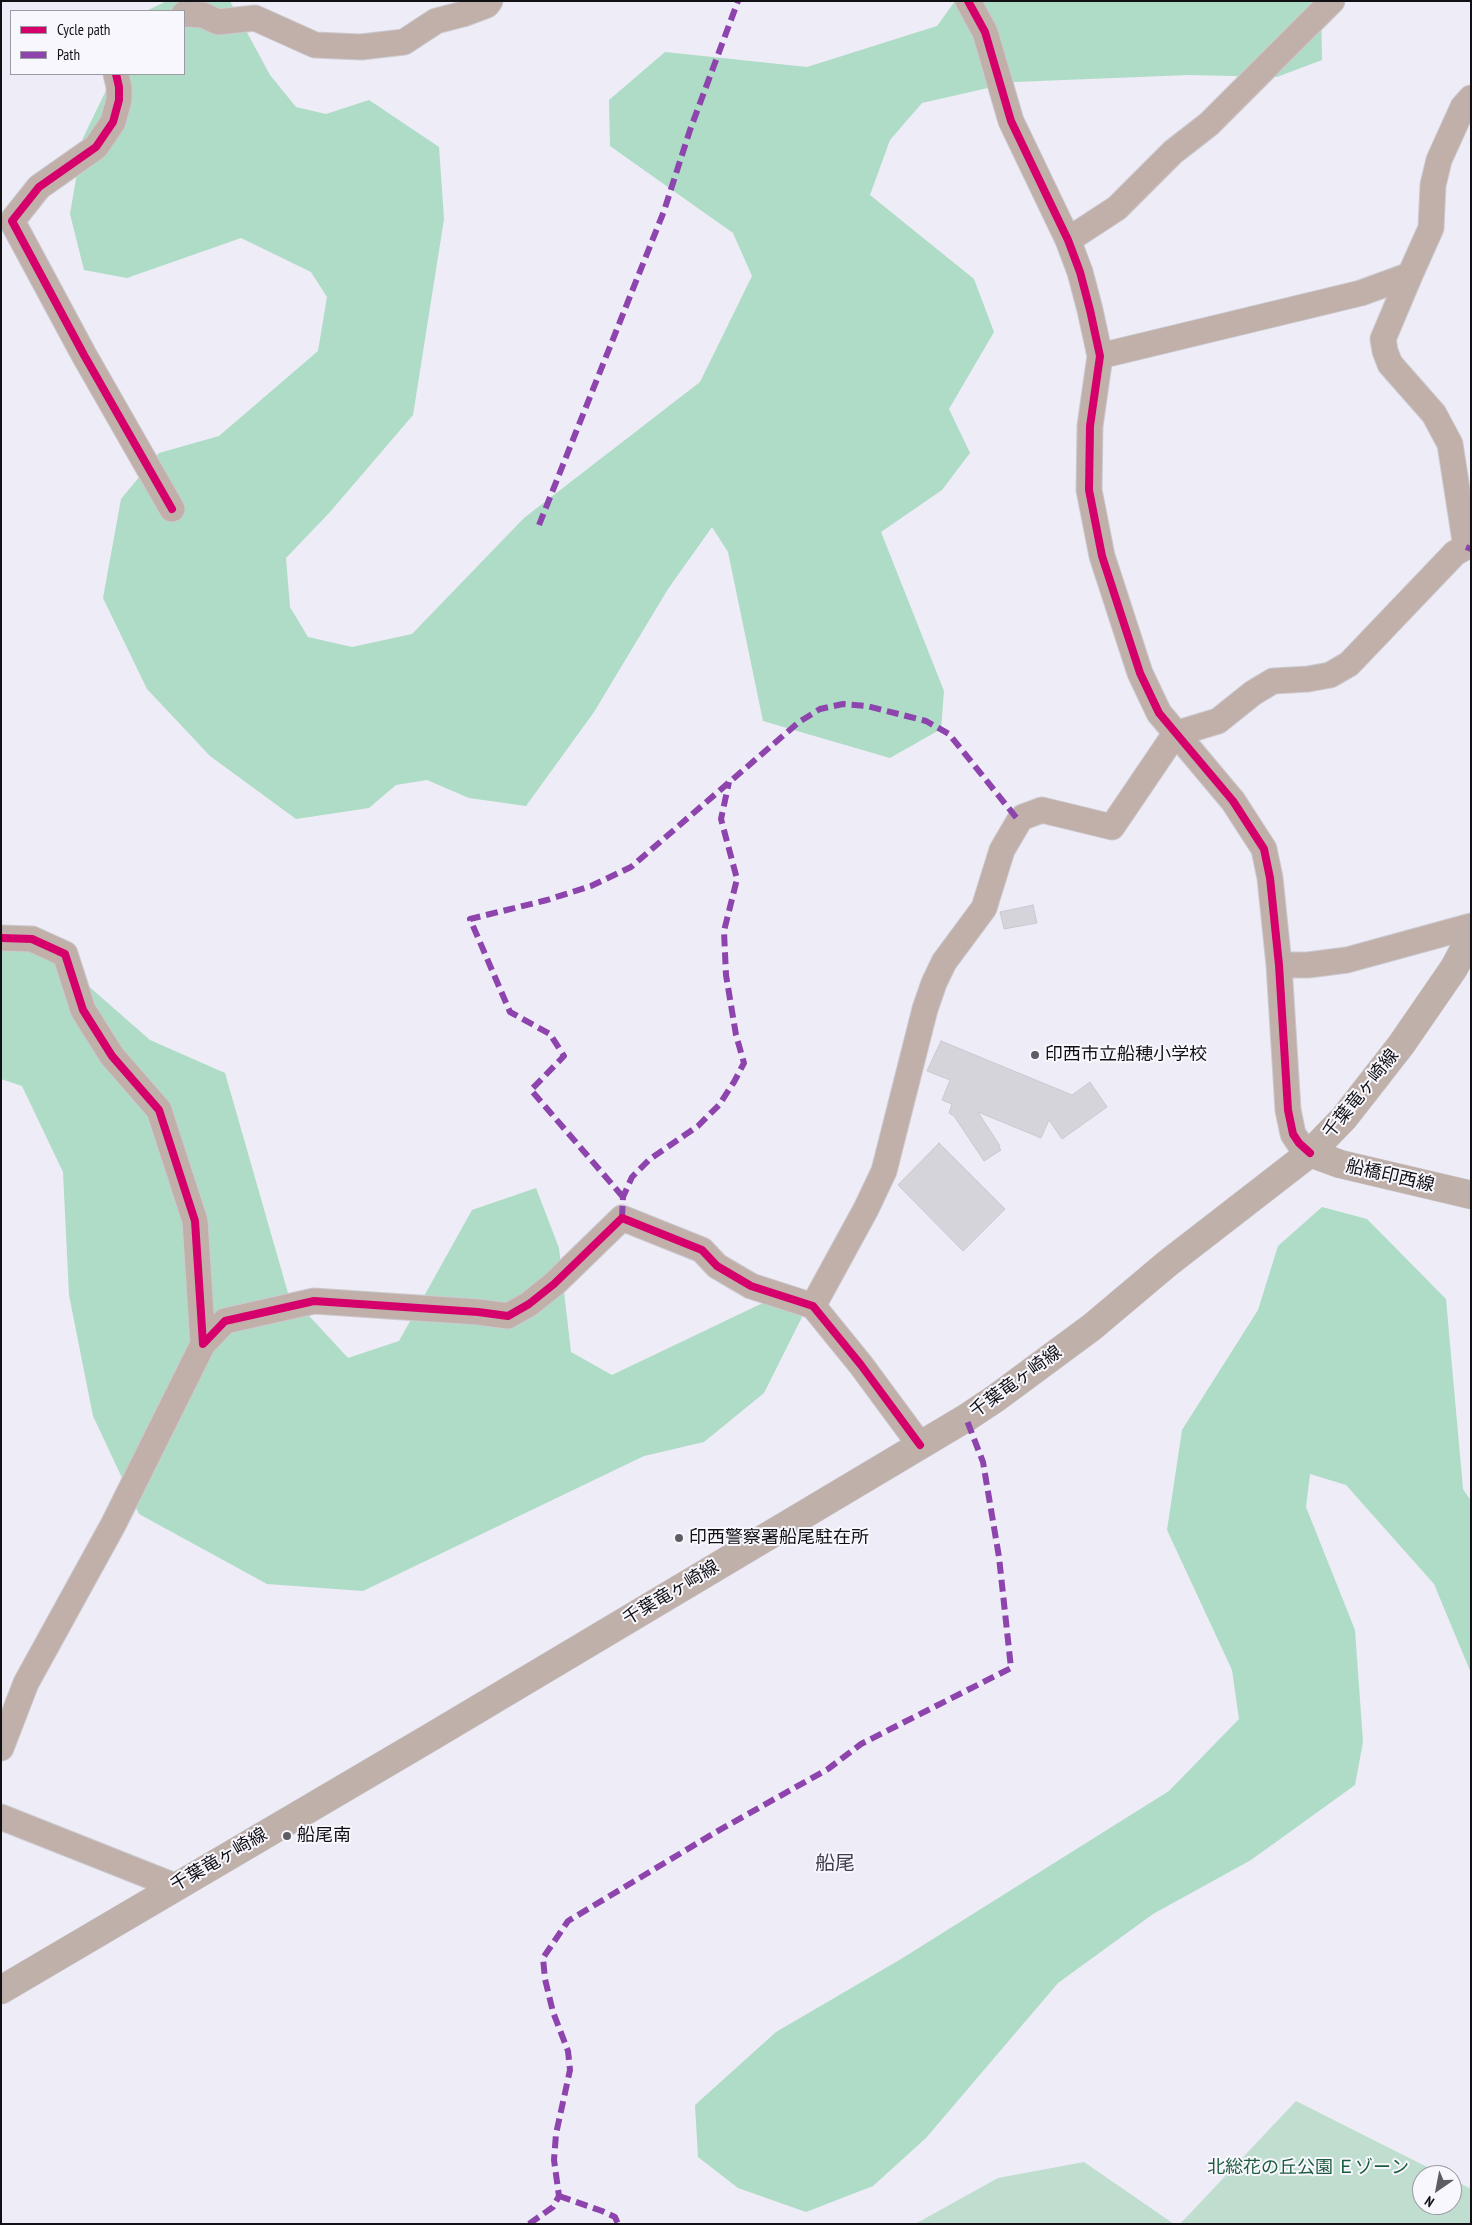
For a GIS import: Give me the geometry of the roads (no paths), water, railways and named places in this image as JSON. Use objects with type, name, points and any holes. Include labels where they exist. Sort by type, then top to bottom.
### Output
[{"type":"main road","name":"千葉竜ヶ崎線","points":[[1,1990],[431,1737],[920,1446],[996,1398],[1092,1326],[1168,1263],[1310,1153],[1366,1091],[1401,1046],[1454,968],[1471,936]]},
{"type":"main road","name":"船橋印西線","points":[[1310,1153],[1322,1159],[1340,1164],[1471,1195]]},
{"type":"street","points":[[185,14],[203,15],[218,22],[255,18],[315,45],[361,47],[404,42],[436,21],[464,14],[488,5],[490,1]]},
{"type":"street","points":[[968,1],[985,32],[1011,121],[1068,240],[1080,272],[1100,356],[1090,426],[1089,490],[1100,547],[1140,673],[1159,713],[1233,800],[1264,850],[1270,878],[1279,965],[1288,1110],[1293,1134],[1299,1143],[1310,1153]]},
{"type":"street","points":[[1068,240],[1117,208],[1173,152],[1209,124],[1332,1]]},
{"type":"street","points":[[116,75],[119,100],[113,122],[96,147],[39,188],[12,221],[84,356],[172,509]]},
{"type":"street","points":[[813,1306],[884,1171],[923,1017],[934,983],[944,962],[984,908],[1008,838],[1024,817],[1042,810],[1112,827],[1175,734],[1218,721],[1253,693],[1273,680],[1308,680],[1330,675],[1349,664],[1455,553],[1466,547],[1450,444],[1434,414],[1390,364],[1383,339],[1431,228],[1432,185],[1439,160],[1453,126],[1470,99]]},
{"type":"street","points":[[1100,356],[1361,293],[1410,275]]},
{"type":"street","points":[[1279,965],[1308,965],[1347,960],[1471,926]]},
{"type":"street","points":[[1,938],[32,939],[65,954],[83,1010],[112,1056],[159,1110],[195,1221],[204,1344]]},
{"type":"street","points":[[1,1748],[26,1683],[126,1501],[204,1344],[224,1321],[314,1301],[478,1312],[508,1316],[529,1304],[554,1284],[622,1218],[702,1250],[717,1266],[751,1286],[813,1306],[867,1373],[920,1446]]},
{"type":"street","points":[[1,1818],[175,1886]]},
{"type":"place","name":"印西市立船穂小学校","points":[[1035,1055]]},
{"type":"place","name":"印西警察署船尾駐在所","points":[[679,1538]]},
{"type":"place","name":"船尾南","points":[[287,1836]]},
{"type":"district","name":"船尾","points":[[835,1864]]},
{"type":"park label","name":"北総花の丘公園 Ｅゾーン","points":[[1308,2168]]}]
